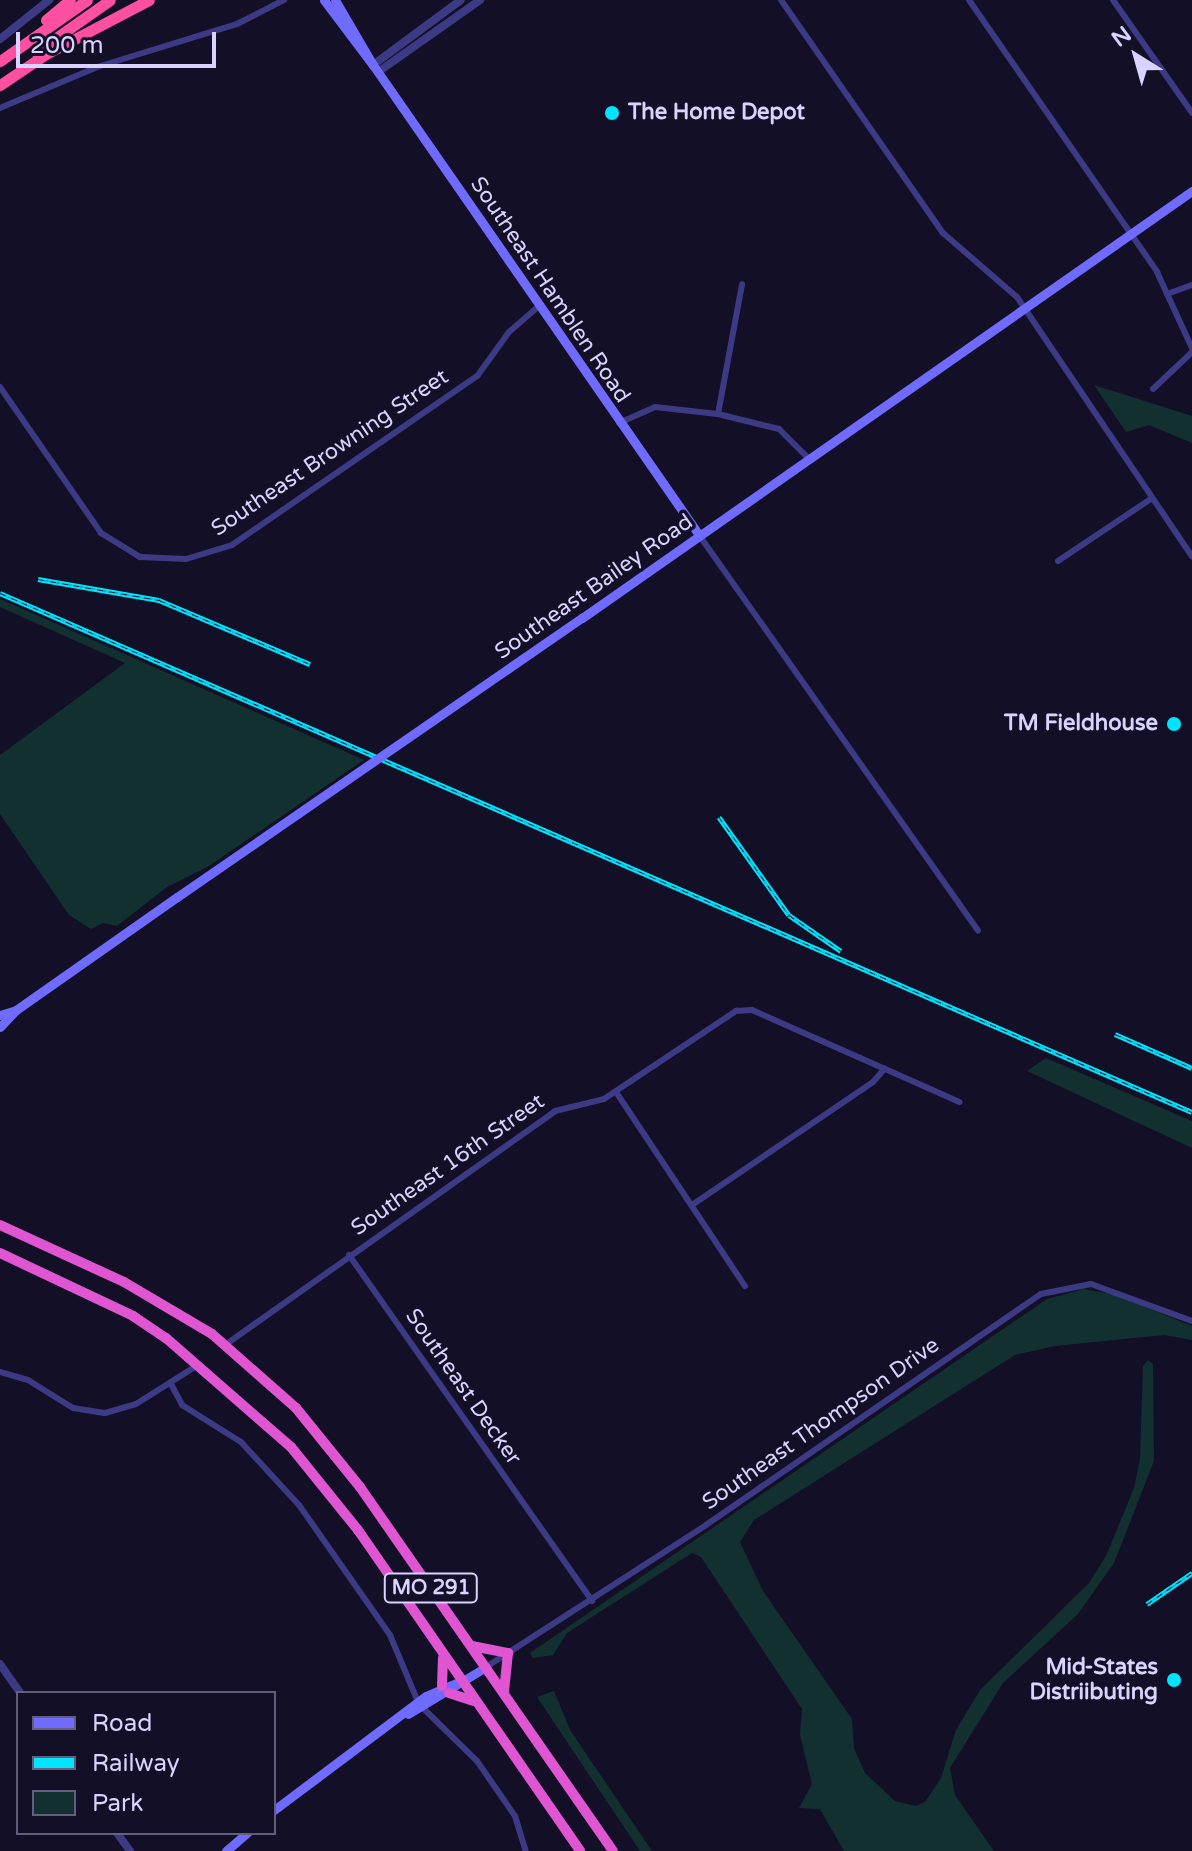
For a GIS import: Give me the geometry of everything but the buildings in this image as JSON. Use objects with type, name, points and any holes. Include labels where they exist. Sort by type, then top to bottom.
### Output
[{"type":"highway","points":[[0,55],[70,0]]},
{"type":"highway","points":[[0,61],[87,0]]},
{"type":"highway","points":[[0,78],[110,0]]},
{"type":"highway","points":[[0,85],[46,54],[149,0]]},
{"type":"highway","name":"MO 291","points":[[0,1225],[124,1282],[225,1345],[267,1379],[327,1443],[613,1851]]},
{"type":"highway","name":"MO 291","points":[[0,1253],[133,1316],[200,1363],[312,1471],[580,1851]]},
{"type":"highway","points":[[471,1646],[508,1653],[504,1693]]},
{"type":"highway","points":[[442,1652],[445,1690],[478,1704]]},
{"type":"main road","name":"Southeast Hamblen Road","points":[[324,0],[375,68],[699,535]]},
{"type":"main road","name":"Southeast Hamblen Road","points":[[335,0],[369,50],[375,68]]},
{"type":"main road","name":"Southeast Bailey Road","points":[[0,1027],[16,1010],[177,897],[1192,191]]},
{"type":"main road","name":"Southeast Bailey Road","points":[[0,1015],[16,1010]]},
{"type":"main road","points":[[276,1809],[405,1716],[486,1667]]},
{"type":"main road","points":[[226,1851],[245,1835]]},
{"type":"street","points":[[0,39],[49,0]]},
{"type":"street","points":[[0,108],[87,70],[237,24],[284,0]]},
{"type":"street","points":[[375,68],[461,0]]},
{"type":"street","points":[[375,68],[480,0]]},
{"type":"street","points":[[781,0],[943,233],[1000,277],[1025,308],[1192,556]]},
{"type":"street","points":[[969,0],[1131,234],[1167,294],[1192,350],[1153,389]]},
{"type":"street","points":[[1113,0],[1192,113]]},
{"type":"street","points":[[718,414],[742,284]]},
{"type":"street","points":[[1167,294],[1192,285]]},
{"type":"street","name":"Southeast Browning Street","points":[[0,387],[101,533],[140,557],[186,559],[232,545],[478,375],[509,332],[538,307]]},
{"type":"street","points":[[619,423],[655,407],[718,414],[779,429],[808,458]]},
{"type":"street","points":[[1058,561],[1152,498]]},
{"type":"street","points":[[699,535],[978,930]]},
{"type":"street","name":"Southeast 16th Street","points":[[225,1345],[555,1111],[596,1103],[742,1009],[885,1068]]},
{"type":"street","points":[[692,1205],[873,1082],[885,1068],[960,1102]]},
{"type":"street","points":[[616,1092],[745,1286]]},
{"type":"street","name":"Southeast Decker","points":[[349,1255],[592,1601]]},
{"type":"street","name":"Southeast Thompson Drive","points":[[486,1667],[592,1601],[1041,1294],[1091,1284],[1192,1321]]},
{"type":"street","points":[[0,1372],[28,1380],[73,1408],[95,1413],[126,1409],[171,1384],[200,1363]]},
{"type":"street","points":[[171,1384],[182,1405],[241,1442],[299,1505],[390,1635],[421,1706],[477,1761],[515,1816],[526,1851]]},
{"type":"street","points":[[0,1664],[19,1691]]},
{"type":"green space","points":[[1094,385],[1192,416],[1192,443],[1149,425],[1126,432]]},
{"type":"green space","points":[[0,599],[364,760],[209,866],[167,887],[117,926],[103,923],[91,929],[69,915],[0,814],[0,755],[125,663],[0,607]]},
{"type":"green space","points":[[1046,1058],[1192,1121],[1192,1148],[1027,1071]]},
{"type":"green space","points":[[1084,1289],[1116,1295],[1192,1326],[1192,1340],[1164,1335],[1055,1346],[1015,1355],[754,1520],[740,1542],[763,1591],[852,1719],[854,1748],[865,1773],[895,1801],[915,1806],[925,1802],[941,1778],[956,1730],[980,1690],[1089,1583],[1106,1556],[1134,1488],[1140,1459],[1143,1366],[1148,1360],[1153,1364],[1154,1461],[1114,1563],[1078,1614],[1003,1683],[950,1768],[955,1795],[994,1851],[844,1851],[820,1809],[799,1808],[812,1784],[800,1735],[802,1709],[701,1557],[692,1553],[567,1633],[553,1655],[533,1658],[530,1653],[1047,1299]]},
{"type":"green space","points":[[554,1691],[570,1730],[652,1851],[640,1851],[537,1697]]},
{"type":"railway","points":[[38,579],[159,600],[310,664]]},
{"type":"railway","points":[[0,593],[1192,1112]]},
{"type":"railway","points":[[719,817],[789,915],[841,951]]},
{"type":"railway","points":[[1115,1034],[1192,1068]]},
{"type":"railway","points":[[1147,1604],[1192,1573]]},
{"type":"place","name":"The Home Depot","points":[[612,113]]},
{"type":"place","name":"TM Fieldhouse","points":[[1174,724]]},
{"type":"place","name":"Mid-States Distriibuting","points":[[1174,1680]]}]
